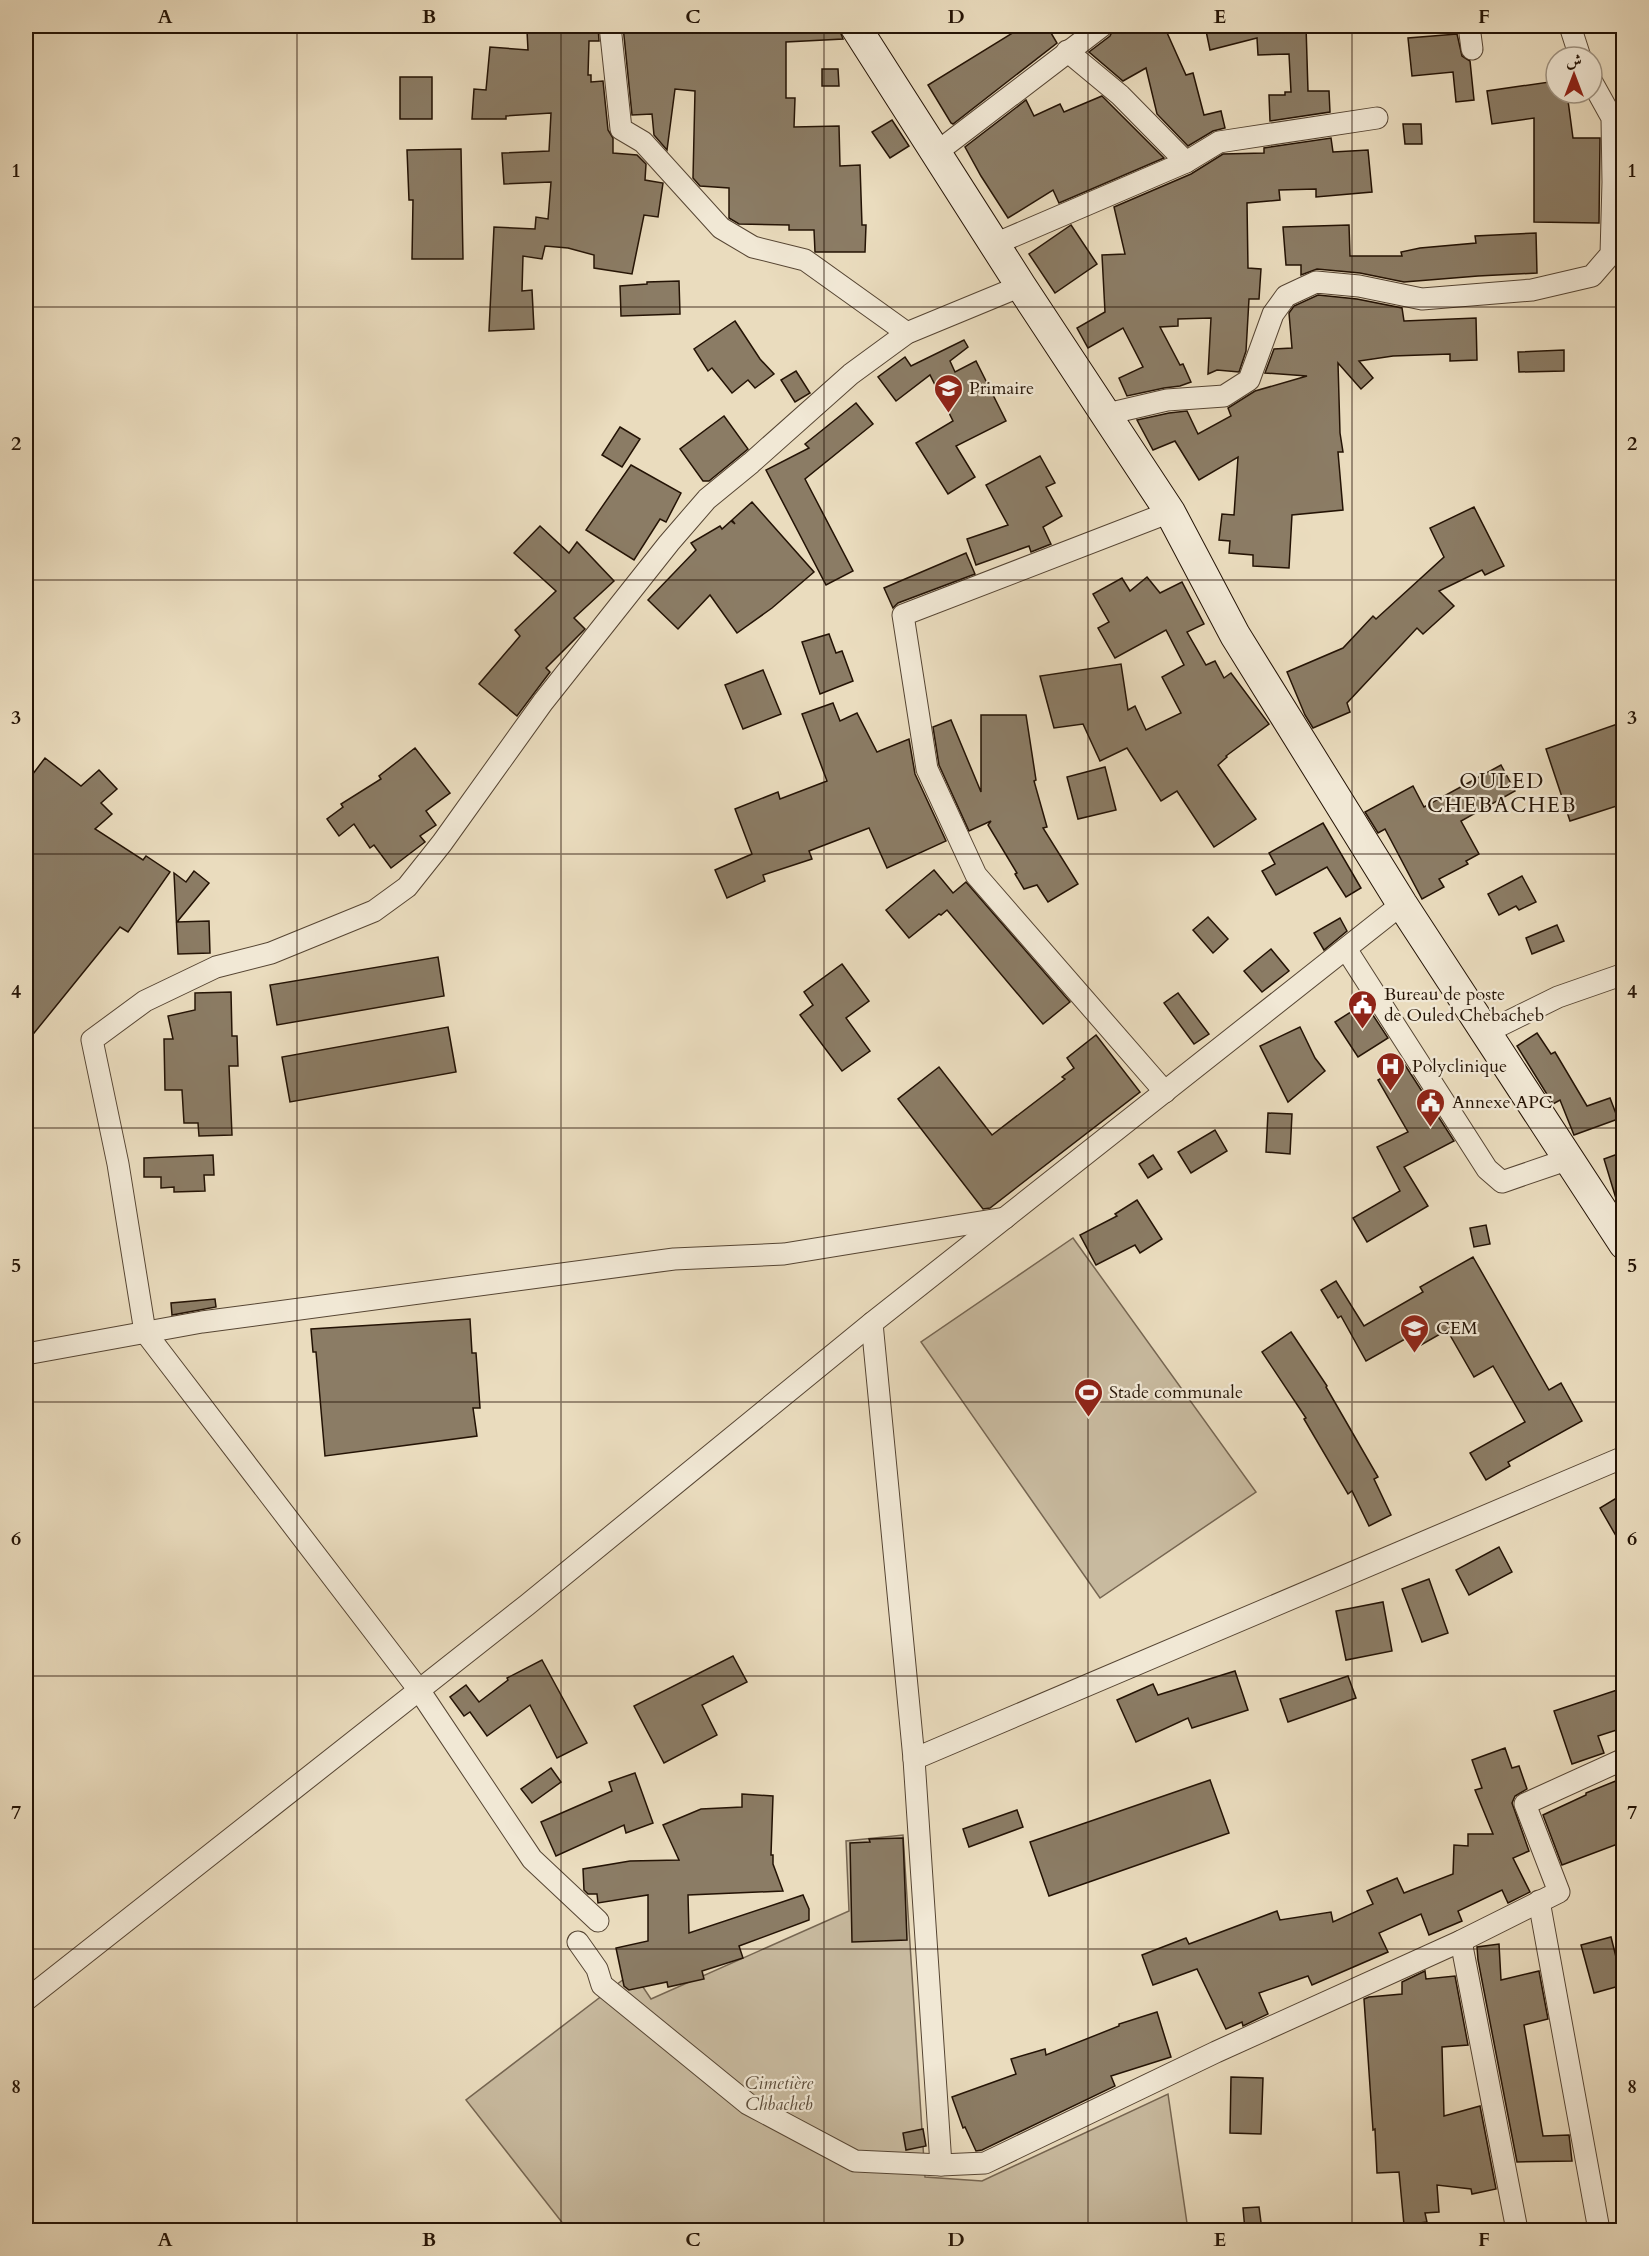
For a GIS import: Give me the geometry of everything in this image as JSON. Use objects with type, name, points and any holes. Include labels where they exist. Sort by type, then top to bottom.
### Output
[{"type":"main road","points":[[855,26],[1021,286],[1170,512],[1235,635],[1402,904],[1623,1244]]},
{"type":"street","points":[[610,26],[621,129],[643,142],[722,228],[753,247],[805,260],[907,333]]},
{"type":"street","points":[[937,152],[1066,51],[1102,26]]},
{"type":"street","points":[[1469,26],[1472,50]]},
{"type":"street","points":[[1570,26],[1576,45]]},
{"type":"street","points":[[1066,51],[1120,95],[1186,162]]},
{"type":"street","points":[[1107,414],[1167,399],[1224,396],[1249,380],[1273,314],[1286,296],[1316,282],[1359,286],[1422,299],[1532,290],[1592,276],[1611,254],[1612,118],[1604,104]]},
{"type":"street","points":[[995,244],[1186,162],[1219,142],[1377,118]]},
{"type":"street","points":[[598,1921],[532,1859],[419,1690],[146,1332],[118,1164],[92,1040],[155,996],[216,967],[271,953],[374,911],[406,887],[442,843],[543,702],[707,499],[851,374],[907,333],[1021,286]]},
{"type":"street","points":[[1165,1092],[976,875],[927,769],[903,615],[1170,512]]},
{"type":"street","points":[[26,2001],[527,1605],[872,1323],[1402,904]]},
{"type":"street","points":[[1346,949],[1487,1169],[1502,1182],[1569,1159]]},
{"type":"street","points":[[1487,1032],[1558,998],[1623,974]]},
{"type":"street","points":[[26,1354],[202,1322],[674,1258],[784,1254],[1006,1218]]},
{"type":"street","points":[[872,1323],[914,1760],[941,2165]]},
{"type":"street","points":[[914,1760],[1623,1457]]},
{"type":"street","points":[[578,1942],[597,1969],[602,1985],[748,2104],[855,2161],[941,2165],[985,2163],[1216,2052],[1461,1941],[1559,1892],[1525,1804],[1623,1759]]},
{"type":"street","points":[[1539,1901],[1599,2230]]},
{"type":"street","points":[[1461,1941],[1517,2230]]},
{"type":"green space","name":"Stade communale","points":[[1073,1238],[1256,1492],[1100,1598],[921,1342]]},
{"type":"green space","name":"Cimetière Chbacheb","points":[[903,1835],[925,2177],[982,2181],[1168,2094],[1188,2230],[568,2230],[466,2100],[633,1972],[651,1999],[849,1911],[846,1841]]},
{"type":"building","points":[[551,26],[598,26],[599,41],[589,41],[588,75],[591,75],[591,82],[603,81],[608,130],[613,138],[613,153],[637,155],[646,164],[645,180],[663,183],[658,217],[644,215],[632,274],[594,268],[594,255],[568,248],[545,246],[542,259],[523,256],[522,291],[532,290],[534,329],[489,331],[494,227],[535,229],[536,217],[548,219],[551,182],[504,184],[502,153],[549,151],[551,113],[506,116],[506,119],[472,119],[474,89],[486,90],[490,47],[528,50],[527,31],[551,30]]},
{"type":"building","points":[[623,26],[838,26],[843,39],[786,42],[786,98],[795,98],[794,127],[839,126],[840,166],[860,165],[862,225],[866,225],[865,252],[815,252],[814,230],[789,230],[789,225],[739,224],[729,218],[729,188],[700,186],[693,178],[695,91],[675,89],[667,150],[654,135],[652,114],[632,115]]},
{"type":"building","points":[[1024,26],[1047,26],[1057,43],[953,124],[951,123],[928,85]]},
{"type":"building","points":[[1115,26],[1118,26],[1122,32],[1137,26],[1164,26],[1186,75],[1193,73],[1204,115],[1221,111],[1225,128],[1213,131],[1188,146],[1157,114],[1146,68],[1123,81],[1089,52],[1110,36]]},
{"type":"building","points":[[1205,26],[1306,26],[1308,91],[1329,91],[1330,112],[1270,121],[1269,95],[1285,95],[1285,92],[1291,92],[1289,54],[1258,55],[1257,38],[1210,50]]},
{"type":"building","points":[[1457,34],[1462,56],[1470,61],[1474,100],[1456,102],[1453,72],[1412,76],[1408,38]]},
{"type":"building","points":[[822,69],[838,69],[839,86],[822,86]]},
{"type":"building","points":[[400,77],[432,77],[432,119],[400,119]]},
{"type":"building","points":[[1544,83],[1544,105],[1569,105],[1573,138],[1600,138],[1599,223],[1534,222],[1534,118],[1492,124],[1487,91]]},
{"type":"building","points":[[1102,96],[1164,158],[1059,203],[1053,190],[1008,218],[965,147],[1026,100],[1034,116],[1060,104],[1064,112]]},
{"type":"building","points":[[892,120],[909,146],[890,158],[872,132]]},
{"type":"building","points":[[1403,124],[1421,124],[1422,144],[1405,144]]},
{"type":"building","points":[[1331,138],[1333,152],[1368,150],[1372,192],[1316,197],[1316,189],[1279,190],[1280,200],[1247,203],[1248,268],[1261,269],[1259,299],[1249,299],[1246,351],[1239,372],[1217,370],[1208,374],[1211,318],[1178,319],[1178,326],[1160,327],[1180,365],[1183,364],[1191,382],[1127,396],[1119,378],[1143,367],[1123,328],[1088,348],[1077,328],[1105,312],[1102,255],[1125,254],[1114,207],[1191,174],[1223,154],[1264,153],[1264,148]]},
{"type":"building","points":[[461,149],[463,259],[412,259],[413,200],[409,200],[407,150]]},
{"type":"building","points":[[1071,225],[1097,264],[1055,293],[1029,254]]},
{"type":"building","points":[[1349,225],[1350,256],[1402,256],[1401,252],[1420,248],[1476,243],[1475,236],[1536,233],[1537,273],[1404,282],[1360,273],[1317,269],[1301,275],[1301,265],[1286,265],[1283,227]]},
{"type":"building","points":[[679,281],[680,314],[621,316],[620,286]]},
{"type":"building","points":[[1318,295],[1357,299],[1402,308],[1404,321],[1476,318],[1477,360],[1450,361],[1450,354],[1393,356],[1359,361],[1373,378],[1361,389],[1338,363],[1340,433],[1343,452],[1338,452],[1343,510],[1292,515],[1289,568],[1253,566],[1253,555],[1229,553],[1230,541],[1219,540],[1222,514],[1234,515],[1238,457],[1199,480],[1175,441],[1153,450],[1137,420],[1187,411],[1198,434],[1231,416],[1228,408],[1255,391],[1307,376],[1265,373],[1274,349],[1292,348],[1289,313],[1294,306]]},
{"type":"building","points":[[735,321],[760,359],[774,374],[755,388],[748,380],[732,393],[712,368],[708,371],[694,349]]},
{"type":"building","points":[[964,340],[968,347],[950,361],[955,372],[976,361],[1006,421],[956,446],[975,477],[948,494],[916,443],[953,421],[930,375],[896,401],[878,377],[905,357],[911,366]]},
{"type":"building","points":[[1564,350],[1564,371],[1519,372],[1518,352]]},
{"type":"building","points":[[796,371],[810,393],[795,402],[781,380]]},
{"type":"building","points":[[856,403],[873,424],[805,479],[853,571],[826,585],[766,470],[809,448],[805,444]]},
{"type":"building","points":[[724,416],[748,449],[709,481],[703,481],[680,449]]},
{"type":"building","points":[[620,427],[640,439],[622,467],[602,455]]},
{"type":"building","points":[[1040,456],[1055,483],[1046,487],[1062,516],[1043,527],[1051,544],[1031,552],[1029,546],[976,565],[967,539],[1008,525],[986,485]]},
{"type":"building","points":[[631,465],[681,493],[666,522],[660,519],[634,560],[586,530]]},
{"type":"building","points":[[752,502],[814,572],[772,608],[737,633],[710,595],[678,629],[648,600],[696,550],[691,543],[720,526],[722,529],[731,521],[735,524],[732,520]]},
{"type":"building","points":[[1474,507],[1504,566],[1485,575],[1482,570],[1439,591],[1454,606],[1423,634],[1417,628],[1347,703],[1350,712],[1313,728],[1287,672],[1343,648],[1373,616],[1376,619],[1444,557],[1430,528]]},
{"type":"building","points":[[540,526],[569,553],[577,542],[614,581],[574,618],[585,629],[546,668],[550,672],[517,716],[479,684],[520,636],[515,630],[556,591],[514,553]]},
{"type":"building","points":[[966,553],[975,574],[898,603],[893,608],[884,588]]},
{"type":"building","points":[[1147,577],[1160,593],[1182,582],[1204,624],[1187,632],[1206,665],[1215,661],[1224,678],[1231,673],[1269,724],[1226,756],[1218,765],[1256,819],[1214,847],[1177,791],[1161,801],[1127,748],[1100,761],[1083,724],[1054,728],[1040,676],[1121,664],[1128,710],[1135,706],[1146,730],[1181,713],[1162,677],[1184,665],[1166,630],[1115,658],[1098,628],[1109,622],[1093,594],[1122,578],[1130,591]]},
{"type":"building","points":[[829,634],[836,653],[842,651],[853,681],[820,694],[802,642]]},
{"type":"building","points":[[763,670],[781,714],[743,729],[725,685]]},
{"type":"building","points":[[833,703],[840,721],[857,713],[877,752],[909,739],[915,774],[946,841],[887,868],[869,828],[809,851],[812,859],[763,875],[765,881],[727,898],[715,870],[752,854],[735,809],[778,792],[780,799],[827,781],[802,714]]},
{"type":"building","points":[[981,715],[1026,715],[1036,780],[1034,781],[1047,827],[1043,828],[1078,884],[1048,902],[1037,885],[1024,889],[988,825],[991,821],[969,831],[939,765],[933,727],[951,720],[981,792]]},
{"type":"building","points":[[1623,722],[1623,804],[1570,821],[1546,749]]},
{"type":"building","points":[[415,748],[450,793],[426,811],[436,825],[420,836],[425,842],[391,868],[374,845],[370,848],[354,824],[339,836],[327,819],[343,807],[341,804],[381,779],[379,776]]},
{"type":"building","points":[[45,758],[81,786],[99,770],[117,789],[101,803],[112,814],[95,829],[143,860],[146,856],[170,872],[128,932],[120,927],[26,1043],[26,877],[33,866],[26,861],[26,783]]},
{"type":"building","points":[[1501,765],[1515,791],[1461,821],[1479,854],[1466,861],[1468,864],[1439,879],[1444,887],[1422,899],[1385,829],[1378,833],[1365,812],[1413,786],[1424,807]]},
{"type":"building","points":[[1105,767],[1116,810],[1078,819],[1067,777]]},
{"type":"building","points":[[1323,823],[1361,888],[1346,897],[1327,867],[1276,895],[1262,871],[1275,864],[1269,853]]},
{"type":"building","points":[[934,870],[953,893],[966,882],[1070,1002],[1043,1024],[947,910],[909,938],[886,910]]},
{"type":"building","points":[[194,871],[209,883],[177,922],[209,921],[210,953],[178,954],[174,873],[186,882]]},
{"type":"building","points":[[1522,876],[1536,902],[1519,910],[1516,906],[1499,915],[1488,894]]},
{"type":"building","points":[[1208,917],[1228,939],[1213,953],[1193,930]]},
{"type":"building","points":[[1340,918],[1347,931],[1324,950],[1314,933]]},
{"type":"building","points":[[1557,925],[1564,941],[1532,954],[1526,938]]},
{"type":"building","points":[[1271,949],[1289,971],[1262,992],[1244,971]]},
{"type":"building","points":[[438,957],[444,996],[277,1025],[270,985]]},
{"type":"building","points":[[842,964],[869,1001],[846,1018],[870,1051],[842,1071],[800,1015],[813,1005],[804,992]]},
{"type":"building","points":[[231,992],[232,1036],[237,1036],[238,1066],[229,1066],[232,1135],[199,1136],[198,1123],[184,1123],[182,1090],[165,1090],[164,1039],[173,1039],[168,1016],[195,1010],[195,993]]},
{"type":"building","points":[[1178,993],[1209,1034],[1194,1044],[1164,1003]]},
{"type":"building","name":"Bureau de poste de Ouled Chebacheb","points":[[1365,1003],[1388,1038],[1358,1057],[1335,1022]]},
{"type":"building","points":[[448,1027],[456,1072],[290,1102],[282,1057]]},
{"type":"building","points":[[1300,1027],[1315,1058],[1325,1071],[1288,1102],[1260,1046]]},
{"type":"building","points":[[1537,1033],[1551,1054],[1555,1052],[1587,1106],[1610,1098],[1618,1119],[1574,1135],[1560,1100],[1553,1104],[1517,1046]]},
{"type":"building","points":[[1096,1035],[1140,1092],[990,1208],[983,1209],[898,1099],[939,1067],[992,1135],[1065,1079],[1062,1077],[1074,1068],[1067,1058]]},
{"type":"building","points":[[1405,1065],[1454,1141],[1404,1167],[1428,1206],[1367,1242],[1353,1218],[1400,1191],[1377,1147],[1408,1132],[1378,1080]]},
{"type":"building","points":[[1268,1113],[1292,1114],[1290,1154],[1266,1152]]},
{"type":"building","points":[[1215,1130],[1227,1151],[1191,1173],[1178,1152]]},
{"type":"building","points":[[1623,1152],[1622,1210],[1617,1202],[1604,1159]]},
{"type":"building","points":[[213,1155],[214,1175],[204,1175],[205,1191],[174,1192],[174,1187],[161,1188],[161,1177],[144,1177],[144,1158]]},
{"type":"building","points":[[1153,1155],[1162,1169],[1148,1178],[1139,1164]]},
{"type":"building","points":[[1137,1200],[1162,1239],[1140,1253],[1135,1245],[1096,1265],[1080,1235],[1117,1216],[1115,1214]]},
{"type":"building","points":[[1486,1225],[1490,1244],[1474,1247],[1470,1228]]},
{"type":"building","points":[[1473,1257],[1549,1390],[1561,1383],[1582,1421],[1508,1462],[1510,1466],[1486,1480],[1470,1453],[1525,1422],[1493,1366],[1474,1377],[1447,1330],[1421,1345],[1414,1334],[1366,1361],[1341,1316],[1338,1318],[1321,1290],[1336,1281],[1364,1326],[1423,1292],[1420,1287]]},
{"type":"building","points":[[215,1299],[216,1307],[172,1315],[171,1303]]},
{"type":"building","points":[[470,1319],[472,1353],[476,1353],[480,1408],[473,1408],[477,1436],[325,1456],[316,1352],[313,1352],[311,1329]]},
{"type":"building","points":[[1291,1332],[1327,1386],[1378,1477],[1374,1479],[1391,1515],[1369,1526],[1352,1491],[1348,1494],[1304,1419],[1306,1418],[1262,1352]]},
{"type":"building","points":[[1623,1494],[1623,1548],[1600,1508]]},
{"type":"building","points":[[1499,1547],[1512,1572],[1469,1595],[1456,1570]]},
{"type":"building","points":[[1429,1579],[1448,1633],[1422,1642],[1402,1589]]},
{"type":"building","points":[[1383,1602],[1392,1651],[1346,1660],[1336,1611]]},
{"type":"building","points":[[733,1656],[747,1682],[702,1705],[717,1735],[664,1763],[634,1706]]},
{"type":"building","points":[[542,1660],[587,1743],[557,1758],[530,1705],[487,1736],[470,1712],[464,1716],[450,1697],[466,1685],[479,1702],[508,1680],[507,1678]]},
{"type":"building","points":[[1235,1671],[1248,1710],[1192,1728],[1188,1718],[1136,1742],[1117,1700],[1153,1684],[1158,1695]]},
{"type":"building","points":[[1348,1676],[1356,1698],[1288,1722],[1280,1699]]},
{"type":"building","points":[[1623,1688],[1623,1728],[1598,1736],[1604,1753],[1572,1764],[1554,1711]]},
{"type":"building","points":[[1505,1748],[1512,1768],[1519,1766],[1527,1789],[1515,1796],[1512,1803],[1529,1851],[1513,1858],[1530,1892],[1508,1903],[1502,1890],[1458,1911],[1462,1921],[1429,1935],[1421,1914],[1379,1933],[1388,1952],[1312,1985],[1308,1976],[1259,1993],[1268,2014],[1243,2026],[1242,2022],[1226,2029],[1197,1969],[1153,1985],[1142,1955],[1186,1938],[1189,1944],[1277,1911],[1280,1920],[1331,1912],[1333,1922],[1373,1904],[1367,1891],[1397,1878],[1404,1893],[1453,1874],[1454,1845],[1468,1846],[1468,1834],[1493,1834],[1475,1790],[1482,1788],[1472,1760]]},
{"type":"building","points":[[551,1768],[561,1782],[532,1803],[521,1789]]},
{"type":"building","points":[[635,1773],[653,1823],[626,1833],[624,1825],[556,1856],[541,1822],[612,1791],[609,1782]]},
{"type":"building","points":[[1623,1778],[1623,1842],[1562,1865],[1543,1815],[1586,1793]]},
{"type":"building","points":[[1210,1780],[1229,1833],[1049,1896],[1030,1842]]},
{"type":"building","points":[[742,1794],[773,1796],[771,1855],[773,1855],[773,1864],[783,1891],[688,1895],[689,1933],[803,1895],[809,1909],[809,1920],[739,1946],[743,1958],[702,1971],[704,1979],[668,1987],[667,1982],[629,1990],[624,1986],[616,1948],[648,1941],[648,1895],[598,1903],[597,1894],[588,1894],[584,1890],[583,1869],[630,1861],[679,1860],[663,1825],[701,1809],[742,1807]]},
{"type":"building","points":[[1017,1810],[1023,1827],[969,1847],[963,1829]]},
{"type":"building","points":[[903,1838],[907,1940],[852,1942],[850,1843],[870,1842],[869,1839]]},
{"type":"building","points":[[1611,1937],[1623,1985],[1594,1993],[1581,1945]]},
{"type":"building","points":[[1499,1944],[1501,1980],[1539,1971],[1548,2019],[1524,2025],[1543,2136],[1569,2135],[1572,2161],[1517,2162],[1478,1960],[1477,1947]]},
{"type":"building","points":[[1425,1971],[1426,1979],[1455,1976],[1468,2045],[1442,2047],[1444,2116],[1480,2106],[1496,2189],[1472,2194],[1471,2189],[1437,2185],[1439,2212],[1425,2213],[1427,2222],[1404,2225],[1399,2172],[1377,2173],[1364,1999],[1402,1994],[1402,1982]]},
{"type":"building","points":[[1157,2012],[1171,2057],[1111,2076],[1115,2086],[976,2151],[965,2127],[963,2128],[952,2097],[1016,2074],[1011,2059],[1045,2049],[1046,2055],[1119,2026],[1119,2024]]},
{"type":"building","points":[[1231,2077],[1263,2078],[1261,2134],[1230,2133]]},
{"type":"building","points":[[923,2129],[926,2146],[906,2150],[903,2133]]},
{"type":"building","points":[[1259,2207],[1262,2230],[1245,2230],[1243,2208]]},
{"type":"place","name":"Primaire","points":[[948,414]]},
{"type":"place","name":"Bureau de poste de Ouled Chebacheb","points":[[1363,1030]]},
{"type":"place","name":"Polyclinique","points":[[1391,1092]]},
{"type":"place","name":"Annexe APC","points":[[1431,1128]]},
{"type":"place","name":"CEM","points":[[1415,1354]]},
{"type":"place","name":"Stade communale","points":[[1088,1418]]},
{"type":"district","name":"OULED CHEBACHEB","points":[[1502,793]]}]
